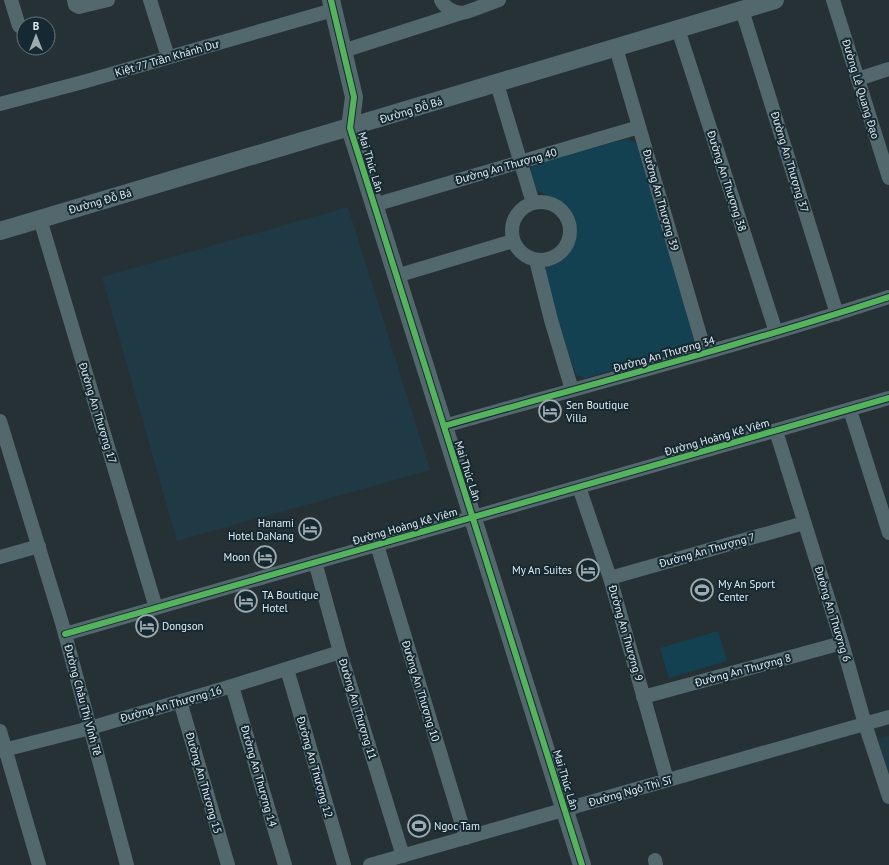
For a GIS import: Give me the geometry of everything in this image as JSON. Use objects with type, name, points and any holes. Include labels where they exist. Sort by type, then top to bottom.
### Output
[{"type":"street","points":[[11,0],[16,16]]},
{"type":"street","points":[[76,4],[108,0]]},
{"type":"street","points":[[150,0],[168,57]]},
{"type":"street","points":[[441,0],[443,4],[450,9],[461,13]]},
{"type":"street","points":[[343,51],[499,0]]},
{"type":"street","name":"Đường Đỗ Bá","points":[[0,231],[776,0]]},
{"type":"street","name":"Đường Lê Quang Đạo","points":[[833,0],[889,178]]},
{"type":"street","points":[[332,5],[354,97],[350,128]]},
{"type":"street","name":"Kiệt 77 Trần Khánh Dư","points":[[0,104],[168,57],[332,5]]},
{"type":"street","name":"Đường An Thượng 37","points":[[742,10],[837,314]]},
{"type":"street","name":"Đường An Thượng 38","points":[[678,29],[776,332]]},
{"type":"street","name":"Đường An Thượng 39","points":[[616,48],[705,352]]},
{"type":"street","points":[[858,79],[889,69]]},
{"type":"street","points":[[497,84],[533,203]]},
{"type":"street","name":"Đường An Thượng 40","points":[[374,205],[639,127]]},
{"type":"street","name":"Mai Thúc Lân","points":[[350,128],[582,865]]},
{"type":"street","points":[[543,202],[552,204],[560,209],[566,216],[570,225],[570,234],[567,244],[562,251],[545,260],[536,260],[528,257],[522,253],[513,241],[511,231],[513,222],[518,213],[524,207],[533,203],[543,202]]},
{"type":"street","name":"Đường An Thượng 17","points":[[40,219],[156,608]]},
{"type":"street","points":[[396,276],[513,241]]},
{"type":"street","points":[[536,260],[551,320],[572,390]]},
{"type":"street","name":"Đường An Thượng 34","points":[[444,426],[776,332],[889,297]]},
{"type":"street","name":"Đường Hoàng Kế Viêm","points":[[65,634],[889,398]]},
{"type":"street","points":[[850,410],[889,533]]},
{"type":"street","name":"Đường Châu Thị Vĩnh Tế","points":[[0,421],[65,634],[127,865]]},
{"type":"street","name":"Đường An Thượng 6","points":[[776,431],[842,643],[865,724],[889,797]]},
{"type":"street","name":"Đường An Thượng 9","points":[[579,488],[610,578],[667,780]]},
{"type":"street","name":"Đường An Thượng 7","points":[[610,578],[804,523]]},
{"type":"street","name":"Đường An Thượng 10","points":[[376,545],[466,838]]},
{"type":"street","points":[[0,557],[39,546]]},
{"type":"street","name":"Đường An Thượng 11","points":[[315,562],[340,652],[403,856]]},
{"type":"street","name":"Đường An Thượng 8","points":[[643,696],[842,643]]},
{"type":"street","name":"Đường An Thượng 16","points":[[3,750],[90,728],[340,652]]},
{"type":"street","name":"Đường An Thượng 12","points":[[287,669],[344,865]]},
{"type":"street","name":"Đường An Thượng 14","points":[[232,686],[285,865]]},
{"type":"street","name":"Đường An Thượng 15","points":[[180,701],[228,865]]},
{"type":"street","name":"Đường Ngô Thì Sĩ","points":[[370,865],[889,717]]},
{"type":"street","points":[[0,731],[3,750],[39,865]]},
{"type":"shaded area","points":[[627,139],[639,144],[694,340],[686,349],[585,378],[576,375],[542,273],[551,264],[565,256],[573,245],[575,228],[571,212],[563,203],[537,190],[530,173],[533,163]]},
{"type":"shaded area","points":[[348,207],[430,470],[177,541],[102,277]]},
{"type":"shaded area","points":[[718,631],[727,661],[669,678],[660,648]]},
{"type":"shaded area","points":[[889,736],[889,774],[878,739]]},
{"type":"cycle path","points":[[331,0],[354,97],[350,128],[582,865]]},
{"type":"cycle path","points":[[444,426],[723,348],[889,297]]},
{"type":"cycle path","points":[[65,634],[889,398]]},
{"type":"place","name":"Sen Boutique Villa","points":[[550,411]]},
{"type":"place","name":"Hanami Hotel DaNang","points":[[310,529]]},
{"type":"place","name":"Moon","points":[[265,557]]},
{"type":"place","name":"My An Suites","points":[[588,570]]},
{"type":"place","name":"My An Sport Center","points":[[702,590]]},
{"type":"place","name":"TA Boutique Hotel","points":[[246,601]]},
{"type":"place","name":"Dongson","points":[[147,626]]},
{"type":"place","name":"Ngoc Tam","points":[[419,826]]}]
